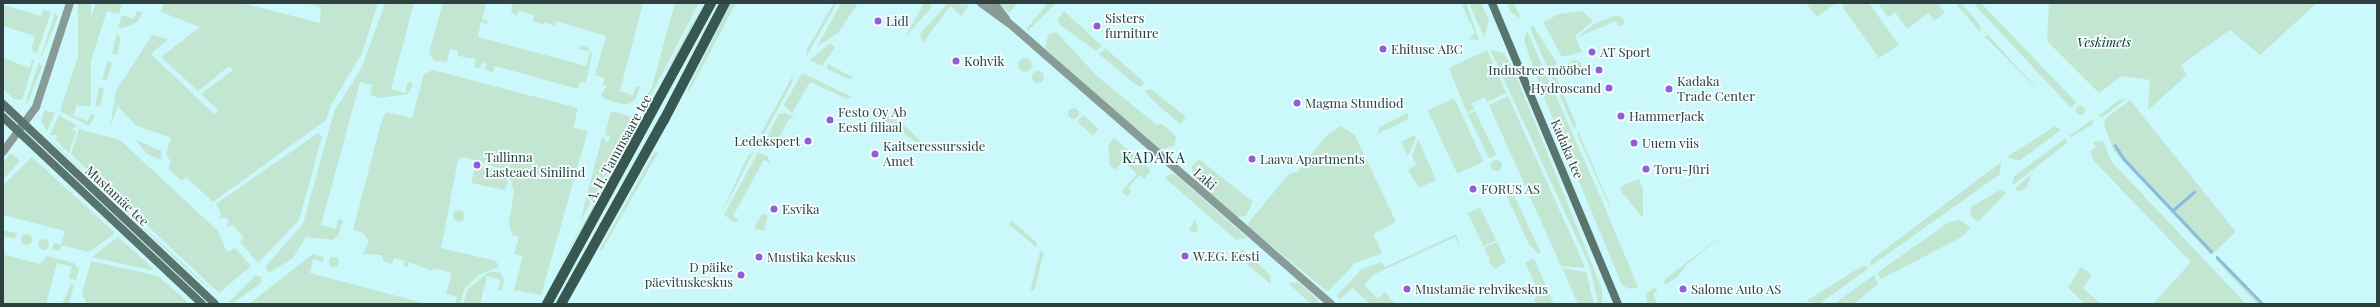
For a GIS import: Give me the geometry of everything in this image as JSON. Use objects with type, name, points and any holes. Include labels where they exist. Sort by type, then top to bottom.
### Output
[{"type":"main road","name":"A. H. Tammsaare tee","points":[[547,304],[711,3]]},
{"type":"main road","name":"A. H. Tammsaare tee","points":[[561,304],[664,120],[725,3]]},
{"type":"main road","name":"Kadaka tee","points":[[1492,3],[1618,304]]},
{"type":"main road","name":"Mustamäe tee","points":[[3,104],[22,129],[202,304]]},
{"type":"main road","name":"Mustamäe tee","points":[[3,117],[22,129],[215,304]]},
{"type":"street","points":[[3,152],[22,129],[36,107],[70,3]]},
{"type":"street","name":"Laki","points":[[982,3],[1009,23],[1331,304]]},
{"type":"street","name":"Laki","points":[[994,3],[1009,23]]},
{"type":"green space","points":[[78,3],[91,3],[91,106],[78,106]]},
{"type":"green space","points":[[96,3],[122,3],[119,14],[107,11],[73,116],[88,121],[91,114],[95,116],[89,126],[60,111]]},
{"type":"green space","points":[[164,3],[242,3],[320,23],[321,8],[306,3],[378,3],[362,53],[331,105],[326,120],[213,202],[186,177],[182,181],[168,168],[171,162],[166,154],[171,138],[135,125],[118,106],[110,127],[116,91],[152,35],[168,39],[151,54],[214,114],[218,110],[201,94],[233,70],[229,66],[198,91],[161,57],[200,27],[161,12]]},
{"type":"green space","points":[[385,3],[414,3],[391,89],[405,93],[408,82],[413,83],[411,89],[408,94],[380,98],[370,95],[373,85],[360,82],[321,225],[336,229],[338,219],[343,220],[338,236],[333,240],[306,237],[293,258],[269,273],[265,267],[303,224],[334,112],[362,67]]},
{"type":"green space","points":[[443,3],[486,3],[482,19],[488,21],[487,24],[481,22],[478,37],[586,66],[590,52],[579,49],[580,45],[587,47],[592,54],[586,83],[580,82],[578,89],[495,66],[493,72],[484,69],[486,64],[482,62],[480,68],[474,67],[476,59],[458,56],[458,51],[450,49],[447,62],[434,61],[429,53]]},
{"type":"green space","points":[[513,3],[643,3],[620,91],[633,95],[636,86],[640,87],[635,100],[625,105],[604,99],[601,94],[607,86],[603,85],[605,78],[595,75],[606,36],[556,21],[555,26],[546,22],[542,24],[533,21],[534,15],[519,11],[516,16],[511,11]]},
{"type":"green space","points":[[675,3],[699,3],[644,108],[644,97],[651,90]]},
{"type":"green space","points":[[703,3],[680,53],[666,73]]},
{"type":"green space","points":[[731,3],[736,3],[689,92],[687,91]]},
{"type":"green space","points":[[834,3],[837,3],[806,57],[807,49]]},
{"type":"green space","points":[[841,3],[858,3],[838,33],[817,47]]},
{"type":"green space","points":[[924,3],[932,3],[931,8],[905,37]]},
{"type":"green space","points":[[948,3],[969,5],[961,16],[950,6],[923,43],[920,34]]},
{"type":"green space","points":[[998,3],[1016,3],[1017,4],[1009,13]]},
{"type":"green space","points":[[1048,3],[1056,3],[1028,31],[1027,28]]},
{"type":"green space","points":[[1461,3],[1466,3],[1479,40],[1469,39],[1475,33]]},
{"type":"green space","points":[[1469,3],[1481,3],[1489,20],[1484,37]]},
{"type":"green space","points":[[1507,3],[1514,3],[1521,19],[1510,11]]},
{"type":"green space","points":[[1806,3],[1836,3],[1817,17]]},
{"type":"green space","points":[[1844,3],[1869,3],[1899,45],[1879,58],[1843,8]]},
{"type":"green space","points":[[1878,3],[1937,3],[1945,13],[1934,21],[1928,13],[1907,29],[1895,12],[1888,17]]},
{"type":"green space","points":[[1955,3],[1961,3],[1980,25],[1980,32]]},
{"type":"green space","points":[[1973,3],[1981,3],[2076,102],[2071,108]]},
{"type":"green space","name":"Veskimets","points":[[2049,3],[2317,3],[2260,55],[2230,30],[2181,65],[2187,75],[2148,110],[2150,80],[2122,76],[2099,93],[2047,41]]},
{"type":"green space","points":[[3,5],[41,16],[44,10],[51,12],[37,53],[31,50],[35,36],[3,26]]},
{"type":"green space","points":[[137,11],[142,12],[138,22],[123,28],[118,27],[122,15],[134,19]]},
{"type":"green space","points":[[1064,11],[1102,46],[1096,51],[1060,25],[1058,19]]},
{"type":"green space","points":[[1583,11],[1593,21],[1575,36],[1582,52],[1562,57],[1543,22],[1559,14]]},
{"type":"green space","points":[[55,13],[58,17],[41,56]]},
{"type":"green space","points":[[1616,15],[1622,17],[1625,24],[1618,27],[1616,21],[1578,37],[1594,24]]},
{"type":"green space","points":[[1533,26],[1557,63],[1552,68],[1577,126],[1574,128],[1530,28]]},
{"type":"green space","points":[[1527,31],[1600,196],[1638,287],[1629,289],[1622,285],[1543,95],[1524,40]]},
{"type":"green space","points":[[1056,32],[1098,77],[1157,125],[1162,124],[1176,136],[1174,146],[1160,150],[1045,48],[1048,35]]},
{"type":"green space","points":[[116,35],[121,36],[117,55],[112,54]]},
{"type":"green space","points":[[1988,35],[2031,82],[2063,115],[1984,36]]},
{"type":"green space","points":[[830,43],[835,47],[822,66],[810,60]]},
{"type":"green space","points":[[1105,48],[1143,81],[1144,84],[1140,87],[1132,82],[1099,54]]},
{"type":"green space","points":[[1490,49],[1505,54],[1517,78],[1602,289],[1602,304],[1598,304],[1590,267]]},
{"type":"green space","points":[[1487,50],[1506,93],[1487,102],[1485,97],[1472,103],[1474,109],[1467,113],[1449,68]]},
{"type":"green space","points":[[3,58],[30,68],[32,59],[34,61],[22,100],[14,99],[3,89]]},
{"type":"green space","points":[[1025,58],[1030,60],[1032,65],[1030,70],[1025,72],[1020,70],[1018,65],[1020,60]]},
{"type":"green space","points":[[1575,60],[1580,62],[1582,67],[1580,72],[1575,74],[1570,72],[1568,67],[1570,62]]},
{"type":"green space","points":[[108,61],[112,63],[107,80],[102,79]]},
{"type":"green space","points":[[39,62],[42,67],[27,104],[26,102]]},
{"type":"green space","points":[[828,64],[852,77],[851,80],[827,69]]},
{"type":"green space","points":[[433,70],[578,108],[573,128],[588,131],[541,295],[514,290],[523,256],[514,254],[519,237],[512,235],[509,221],[514,192],[508,171],[464,157],[458,160],[441,248],[496,261],[499,267],[480,274],[464,289],[460,304],[455,304],[457,297],[446,294],[452,273],[433,268],[432,271],[409,262],[408,267],[404,266],[405,261],[394,258],[392,264],[384,262],[382,255],[363,254],[369,241],[363,233],[353,230],[381,123],[386,112],[412,118],[424,74]]},
{"type":"green space","points":[[1036,71],[1040,71],[1044,77],[1040,83],[1036,83],[1032,79],[1032,75]]},
{"type":"green space","points":[[802,73],[852,97],[847,99],[810,82],[792,113],[784,105]]},
{"type":"green space","points":[[792,77],[793,81],[762,138],[761,133]]},
{"type":"green space","points":[[99,87],[104,88],[100,107],[95,106]]},
{"type":"green space","points":[[1151,89],[1186,117],[1180,124],[1150,98],[1145,91]]},
{"type":"green space","points":[[1508,96],[1585,268],[1561,266],[1489,105]]},
{"type":"green space","points":[[1454,98],[1484,161],[1457,174],[1428,110]]},
{"type":"green space","points":[[2126,99],[2103,117],[2098,116],[2119,100]]},
{"type":"green space","points":[[2130,100],[2236,232],[2211,255],[2114,151],[2104,125],[2105,119]]},
{"type":"green space","points":[[2080,105],[2085,110],[2080,115],[2075,110]]},
{"type":"green space","points":[[1073,107],[1077,109],[1079,113],[1077,117],[1073,119],[1069,117],[1067,113],[1069,109]]},
{"type":"green space","points":[[44,110],[55,113],[47,131],[41,121]]},
{"type":"green space","points":[[878,110],[901,123],[920,140],[919,144],[876,115]]},
{"type":"green space","points":[[611,111],[636,118],[636,121],[580,222],[602,137],[608,143],[610,136],[605,135]]},
{"type":"green space","points":[[1475,111],[1496,155],[1489,159],[1468,115]]},
{"type":"green space","points":[[785,113],[795,118],[789,119],[776,143],[781,146],[777,148],[765,141],[779,114]]},
{"type":"green space","points":[[1407,113],[1409,119],[1377,134],[1380,127]]},
{"type":"green space","points":[[59,115],[77,126],[71,130],[76,131],[69,153],[55,139],[58,135],[50,135]]},
{"type":"green space","points":[[1083,115],[1099,129],[1093,136],[1077,122]]},
{"type":"green space","points":[[2093,119],[2093,124],[2070,138],[2069,136]]},
{"type":"green space","points":[[641,121],[616,171],[554,276],[610,176]]},
{"type":"green space","points":[[1341,126],[1355,135],[1396,222],[1373,234],[1382,253],[1355,263],[1328,292],[1250,228],[1248,223],[1290,173],[1297,172],[1327,135]]},
{"type":"green space","points":[[2055,126],[2061,130],[2019,161],[2007,157]]},
{"type":"green space","points":[[79,129],[120,140],[218,231],[227,252],[235,248],[251,266],[219,293],[71,154]]},
{"type":"green space","points":[[318,133],[322,136],[299,220],[258,263],[240,242],[244,238],[233,225],[226,227],[229,221],[225,217],[219,220],[221,213],[216,204]]},
{"type":"green space","points":[[1579,133],[1612,210],[1577,134]]},
{"type":"green space","points":[[1415,135],[1416,138],[1408,156],[1401,142]]},
{"type":"green space","points":[[49,138],[101,188],[56,146]]},
{"type":"green space","points":[[1114,138],[1151,170],[1144,179],[1139,175],[1129,187],[1131,192],[1128,196],[1121,192],[1137,174],[1123,161],[1115,170],[1110,165],[1108,145]]},
{"type":"green space","points":[[2066,138],[2067,143],[2012,186],[2014,176]]},
{"type":"green space","points":[[135,139],[161,151],[162,161],[146,153]]},
{"type":"green space","points":[[1418,139],[1436,180],[1419,188],[1408,170],[1416,165],[1412,156]]},
{"type":"green space","points":[[2103,141],[2111,161],[2246,304],[2153,304],[2191,262],[2094,161],[2090,151],[2096,147],[2093,142]]},
{"type":"green space","points":[[655,151],[658,153],[602,250],[599,251]]},
{"type":"green space","points":[[754,151],[736,186],[721,213],[748,156]]},
{"type":"green space","points":[[758,152],[768,157],[770,163],[764,160],[733,216],[738,220],[736,223],[724,215]]},
{"type":"green space","points":[[11,153],[20,161],[3,179],[3,162]]},
{"type":"green space","points":[[32,157],[114,232],[114,234],[89,252],[62,245],[59,251],[52,249],[54,243],[61,245],[65,231],[3,215],[3,185]]},
{"type":"green space","points":[[1199,159],[1253,202],[1246,216],[1237,217],[1193,178],[1192,166]]},
{"type":"green space","points":[[1496,159],[1500,161],[1502,165],[1500,169],[1496,171],[1492,169],[1490,165],[1492,161]]},
{"type":"green space","points":[[2001,162],[2000,174],[1871,266],[1871,260]]},
{"type":"green space","points":[[476,164],[502,171],[508,182],[505,190],[471,183]]},
{"type":"green space","points":[[2032,173],[2027,187],[2020,191],[2015,189]]},
{"type":"green space","points":[[1170,174],[1176,175],[1247,238],[1236,240],[1165,178]]},
{"type":"green space","points":[[1639,179],[1643,189],[1643,218],[1620,190],[1622,186]]},
{"type":"green space","points":[[1506,182],[1512,191],[1541,253],[1537,253],[1529,244],[1501,184]]},
{"type":"green space","points":[[101,188],[218,296],[183,266]]},
{"type":"green space","points":[[2000,190],[2006,193],[1978,222],[1970,215],[1971,207]]},
{"type":"green space","points":[[1480,207],[1496,240],[1484,246],[1467,213]]},
{"type":"green space","points":[[461,210],[464,211],[464,221],[457,222],[454,221],[453,214],[454,211]]},
{"type":"green space","points":[[762,214],[768,215],[764,231],[754,228]]},
{"type":"green space","points":[[1195,219],[1198,230],[1195,233],[1189,230]]},
{"type":"green space","points":[[1011,220],[1036,242],[1037,248],[1010,225]]},
{"type":"green space","points":[[1960,220],[1971,228],[1960,238],[1881,279],[1877,273],[1949,222]]},
{"type":"green space","points":[[1734,226],[1686,265],[1678,277],[1665,285],[1664,280]]},
{"type":"green space","points":[[3,230],[17,233],[15,239],[3,236]]},
{"type":"green space","points":[[24,234],[28,234],[30,235],[30,243],[24,244],[21,241],[21,237]]},
{"type":"green space","points":[[1456,234],[1461,250],[1455,237],[1373,275],[1364,285],[1378,299],[1385,292],[1395,304],[1370,304],[1353,288],[1339,300],[1338,294],[1362,269],[1382,262],[1385,267]]},
{"type":"green space","points":[[118,237],[144,260],[154,271],[92,257]]},
{"type":"green space","points":[[41,239],[45,239],[47,240],[47,248],[41,249],[38,246],[38,242]]},
{"type":"green space","points":[[1497,242],[1506,262],[1495,269],[1488,262],[1490,260],[1484,248]]},
{"type":"green space","points":[[3,246],[5,255],[40,264],[47,256],[74,263],[79,269],[76,280],[69,278],[72,267],[57,263],[46,304],[3,304]]},
{"type":"green space","points":[[1242,249],[1270,275],[1271,284],[1235,255]]},
{"type":"green space","points":[[1040,251],[1044,252],[1034,291],[1030,290]]},
{"type":"green space","points":[[313,254],[324,257],[323,262],[313,259],[310,273],[427,304],[249,304]]},
{"type":"green space","points":[[332,257],[336,257],[339,262],[336,267],[332,267],[329,264],[329,260]]},
{"type":"green space","points":[[2217,257],[2263,304],[2257,304],[2215,259]]},
{"type":"green space","points":[[1534,258],[1554,304],[1536,304],[1534,300],[1539,292],[1525,263]]},
{"type":"green space","points":[[91,261],[158,276],[190,304],[87,304],[82,294]]},
{"type":"green space","points":[[1864,265],[1869,268],[1819,304],[1806,301]]},
{"type":"green space","points":[[2081,267],[2092,275],[2083,288],[2101,304],[2085,304],[2068,288]]},
{"type":"green space","points":[[1562,268],[1586,272],[1594,304],[1578,304]]},
{"type":"green space","points":[[489,272],[500,272],[504,280],[502,291],[498,290],[501,280],[487,276],[480,304],[463,304],[468,289]]},
{"type":"green space","points":[[256,275],[261,277],[261,283],[233,303],[229,302]]},
{"type":"green space","points":[[1874,275],[1878,284],[1854,304],[1834,304]]},
{"type":"green space","points":[[1298,282],[1318,300],[1316,304],[1310,303],[1288,283]]},
{"type":"green space","points":[[71,284],[74,285],[69,304],[62,304]]},
{"type":"green space","points":[[1654,288],[1658,290],[1653,294],[1657,303],[1647,304],[1646,294]]},
{"type":"waterway","points":[[2115,145],[2124,159],[2211,251]]},
{"type":"waterway","points":[[2172,211],[2194,192]]},
{"type":"waterway","points":[[2217,257],[2263,304]]},
{"type":"place","name":"Lidl","points":[[878,21]]},
{"type":"place","name":"Sisters furniture","points":[[1097,26]]},
{"type":"place","name":"Ehituse ABC","points":[[1383,49]]},
{"type":"place","name":"AT Sport","points":[[1592,52]]},
{"type":"place","name":"Kohvik","points":[[956,61]]},
{"type":"place","name":"Industrec mööbel","points":[[1599,70]]},
{"type":"place","name":"Hydroscand","points":[[1609,88]]},
{"type":"place","name":"Kadaka Trade Center","points":[[1669,89]]},
{"type":"place","name":"Magma Stuudiod","points":[[1297,103]]},
{"type":"place","name":"HammerJack","points":[[1621,116]]},
{"type":"place","name":"Festo Oy Ab Eesti filiaal","points":[[830,120]]},
{"type":"place","name":"Ledekspert","points":[[808,141]]},
{"type":"place","name":"Uuem viis","points":[[1634,143]]},
{"type":"place","name":"Kaitseressursside Amet","points":[[875,154]]},
{"type":"place","name":"Laava Apartments","points":[[1252,159]]},
{"type":"place","name":"Tallinna Lasteaed Sinilind","points":[[477,165]]},
{"type":"place","name":"Toru-Jüri","points":[[1646,169]]},
{"type":"place","name":"FORUS AS","points":[[1473,189]]},
{"type":"place","name":"Esvika","points":[[774,209]]},
{"type":"place","name":"W.EG. Eesti","points":[[1185,256]]},
{"type":"place","name":"Mustika keskus","points":[[759,257]]},
{"type":"place","name":"D päike päevituskeskus","points":[[741,275]]},
{"type":"place","name":"Mustamäe rehvikeskus","points":[[1407,289]]},
{"type":"place","name":"Salome Auto AS","points":[[1683,289]]},
{"type":"district","name":"KADAKA","points":[[1154,158]]}]
